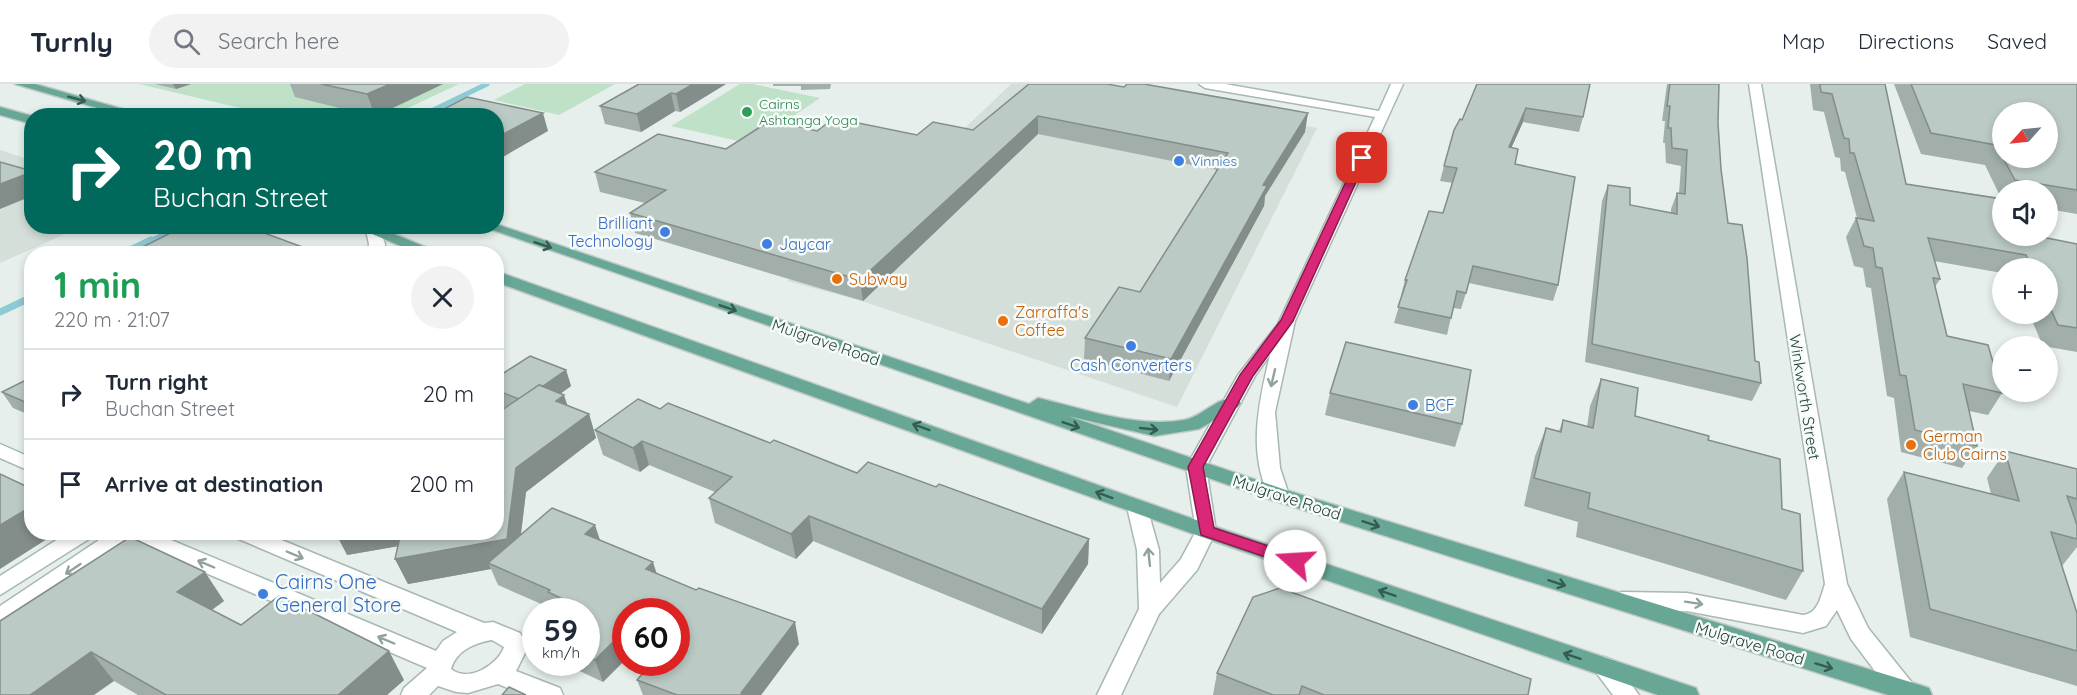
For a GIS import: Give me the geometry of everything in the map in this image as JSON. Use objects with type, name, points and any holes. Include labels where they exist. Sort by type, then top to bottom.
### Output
[{"type":"main road","points":[[21,84],[111,108]]},
{"type":"main road","points":[[0,111],[24,118]]},
{"type":"main road","name":"Mulgrave Road","points":[[504,231],[1279,495],[1912,693]]},
{"type":"main road","points":[[380,234],[413,246]]},
{"type":"main road","points":[[504,279],[1137,507],[1687,695]]},
{"type":"main road","points":[[949,384],[1154,430],[1192,425],[1232,403]]},
{"type":"street","points":[[1205,84],[1383,115]]},
{"type":"street","points":[[1109,695],[1150,609],[1189,564],[1206,531],[1196,467],[1247,375],[1287,321],[1397,84]]},
{"type":"street","name":"Winkworth Street","points":[[1755,84],[1836,584],[1859,633],[1912,693]]},
{"type":"street","points":[[1279,495],[1270,468],[1266,412],[1287,321]]},
{"type":"street","points":[[0,450],[24,462]]},
{"type":"street","points":[[1137,507],[1148,550],[1150,609]]},
{"type":"street","points":[[0,587],[73,540]]},
{"type":"street","points":[[0,617],[114,540]]},
{"type":"street","points":[[137,540],[439,667],[447,686],[455,689],[476,691],[502,675],[515,656],[516,646],[512,639],[494,631],[481,632],[455,644],[439,667],[413,695]]},
{"type":"street","points":[[260,540],[481,632]]},
{"type":"street","points":[[1614,601],[1683,601],[1727,608],[1784,623],[1812,623],[1822,618],[1836,584]]},
{"type":"street","points":[[1604,667],[1627,695]]},
{"type":"street","points":[[502,675],[551,695]]},
{"type":"shaded area","points":[[1011,84],[1069,84],[1317,128],[1177,407],[862,301],[787,281],[948,144]]},
{"type":"shaded area","points":[[0,150],[24,158],[24,234],[65,234],[38,246],[24,246],[24,252],[0,263]]},
{"type":"green space","points":[[139,84],[459,84],[408,108],[240,108]]},
{"type":"green space","points":[[525,84],[615,84],[559,115],[494,100]]},
{"type":"green space","name":"Cairns Ashtanga Yoga","points":[[740,84],[753,84],[820,98],[752,144],[671,126]]},
{"type":"building","points":[[321,84],[390,84],[367,94]]},
{"type":"building","points":[[639,84],[693,84],[676,94],[671,93],[637,114],[600,106]]},
{"type":"building","points":[[1029,84],[1107,84],[1124,87],[1127,84],[1144,84],[1308,113],[1263,185],[1267,186],[1171,359],[1085,338],[1119,287],[1140,292],[1228,153],[1038,116],[860,280],[630,213],[666,190],[595,172],[658,134],[726,149],[771,120],[817,131],[834,118],[917,135],[933,122],[973,130]]},
{"type":"building","points":[[1477,84],[1590,84],[1583,117],[1526,108],[1509,147],[1518,149],[1515,164],[1575,177],[1558,285],[1473,266],[1466,293],[1457,291],[1451,318],[1398,307],[1429,211],[1443,213],[1457,168],[1444,166],[1454,130],[1460,119],[1462,120]]},
{"type":"building","points":[[1670,84],[1719,84],[1718,123],[1728,223],[1742,225],[1747,258],[1755,361],[1759,362],[1761,383],[1592,344],[1608,185],[1630,188],[1630,205],[1677,214],[1677,193],[1685,194],[1687,150],[1672,148],[1671,128],[1668,128],[1670,106],[1667,106]]},
{"type":"building","points":[[1820,84],[1885,84],[1906,184],[1992,197],[1992,246],[2058,246],[2058,240],[2077,244],[2077,328],[2058,324],[2058,258],[2027,258],[2026,255],[1928,238],[1940,279],[1933,278],[1947,336],[1988,345],[1992,359],[1992,391],[1963,384],[1977,446],[1915,430],[1906,376],[1900,375],[1882,268],[1876,267],[1873,248],[1864,246],[1856,218],[1874,221],[1854,153],[1850,153],[1849,139],[1844,138],[1832,94],[1821,92]]},
{"type":"building","points":[[1911,84],[2077,84],[2077,190],[2058,187],[2058,180],[2015,180],[2008,168],[2058,168],[2058,102],[1992,102],[1992,144],[1931,133]]},
{"type":"building","points":[[467,97],[543,113],[504,134],[504,108],[446,108]]},
{"type":"building","points":[[0,162],[24,169],[24,175],[0,184]]},
{"type":"building","points":[[168,234],[267,234],[300,246],[145,246]]},
{"type":"building","points":[[1346,342],[1471,370],[1462,424],[1330,393]]},
{"type":"building","points":[[530,356],[566,370],[519,399],[504,393],[504,373]]},
{"type":"building","points":[[1601,379],[1638,388],[1635,416],[1709,436],[1708,440],[1780,459],[1782,509],[1800,514],[1803,571],[1588,508],[1590,493],[1534,478],[1546,428],[1561,432],[1563,420],[1593,428]]},
{"type":"building","points":[[24,381],[24,402],[2,392]]},
{"type":"building","points":[[539,385],[564,395],[556,401],[589,414],[516,468],[507,539],[504,540],[504,409]]},
{"type":"building","points":[[638,399],[660,409],[668,403],[770,443],[774,440],[857,473],[868,462],[936,487],[939,484],[1089,539],[1042,609],[809,516],[791,534],[709,498],[732,477],[642,441],[633,448],[595,430]]},
{"type":"building","points":[[2005,451],[2077,469],[2077,499],[2067,496],[2077,525],[2077,539],[2051,532],[2077,613],[2077,651],[1930,609],[1904,472],[2019,501]]},
{"type":"building","points":[[0,474],[24,485],[24,511],[0,525]]},
{"type":"building","points":[[552,508],[595,525],[585,534],[653,562],[646,569],[696,590],[699,588],[795,622],[741,693],[744,695],[677,695],[637,680],[641,676],[690,676],[690,598],[612,598],[612,643],[600,655],[600,598],[561,598],[548,592],[550,590],[488,563]]},
{"type":"building","points":[[125,540],[136,540],[205,572],[177,592],[241,625],[279,596],[389,651],[338,695],[166,695],[91,652],[30,695],[0,695],[0,621]]},
{"type":"building","points":[[399,540],[501,540],[395,559]]},
{"type":"building","points":[[1280,588],[1531,679],[1528,695],[1324,695],[1302,686],[1299,695],[1273,695],[1217,673],[1253,597]]},
{"type":"building","points":[[509,687],[526,695],[502,695]]},
{"type":"waterway","points":[[438,108],[487,84]]},
{"type":"waterway","points":[[148,242],[165,234]]},
{"type":"waterway","points":[[139,246],[151,240]]},
{"type":"waterway","points":[[0,312],[24,301]]},
{"type":"place","name":"Cairns Ashtanga Yoga","points":[[747,112]]},
{"type":"place","name":"Vinnies","points":[[1179,161]]},
{"type":"place","name":"Brilliant Technology","points":[[665,232]]},
{"type":"place","name":"Jaycar","points":[[767,244]]},
{"type":"place","name":"Subway","points":[[837,279]]},
{"type":"place","name":"Zarraffa's Coffee","points":[[1003,321]]},
{"type":"place","name":"Cash Converters","points":[[1131,346]]},
{"type":"place","name":"BCF","points":[[1413,405]]},
{"type":"place","name":"German Club Cairns","points":[[1911,445]]},
{"type":"place","name":"Cairns One General Store","points":[[263,594]]},
{"type":"route","points":[[1295,561],[1206,531],[1196,467],[1247,375],[1287,321],[1362,158]]}]
